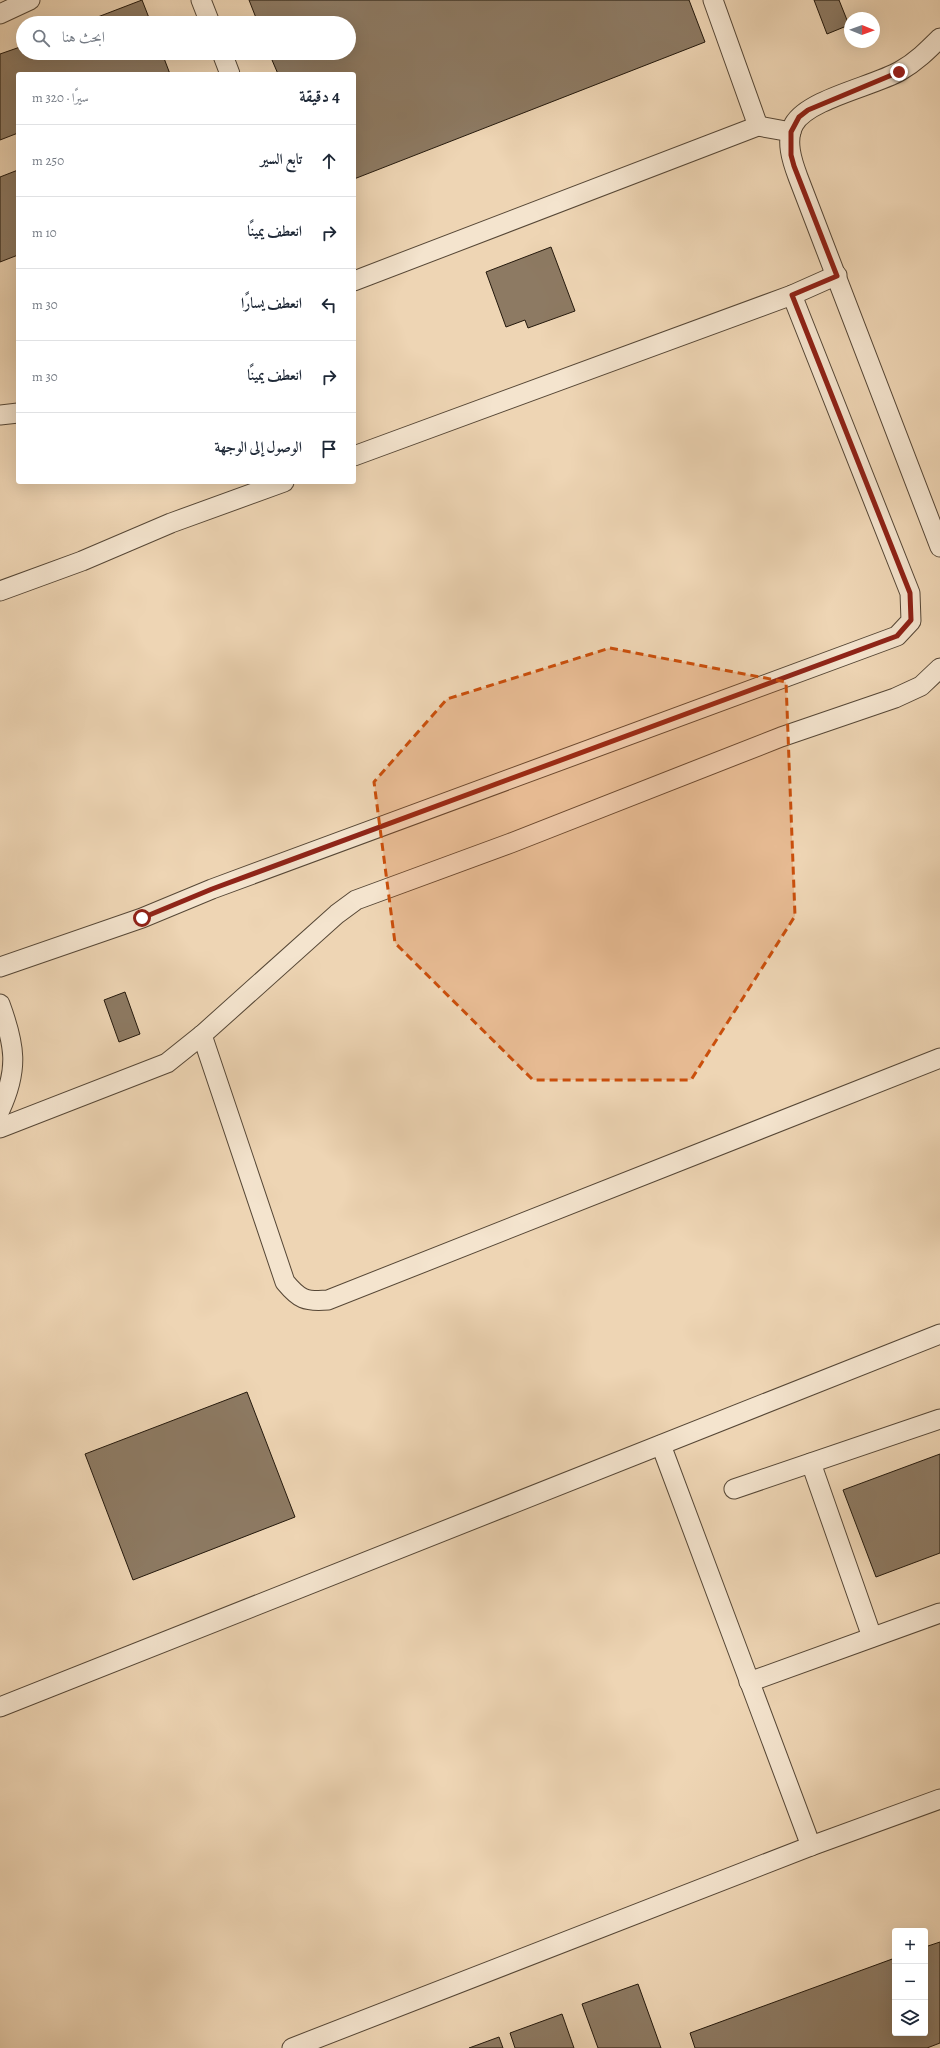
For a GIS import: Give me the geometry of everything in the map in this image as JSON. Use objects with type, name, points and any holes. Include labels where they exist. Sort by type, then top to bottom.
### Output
[{"type":"lane","points":[[0,14],[30,0]]},
{"type":"lane","points":[[201,0],[207,16]]},
{"type":"lane","points":[[713,0],[758,126]]},
{"type":"lane","points":[[940,38],[920,58],[899,72],[808,110],[799,117],[791,132],[790,145],[792,160],[940,547]]},
{"type":"lane","points":[[225,60],[229,72]]},
{"type":"lane","points":[[356,280],[758,126],[791,132]]},
{"type":"lane","points":[[356,455],[792,295],[837,276]]},
{"type":"lane","points":[[0,967],[142,918],[212,889],[897,636],[911,620],[910,593],[792,295]]},
{"type":"lane","points":[[0,415],[16,413]]},
{"type":"lane","points":[[0,591],[82,561],[171,523],[278,484]]},
{"type":"lane","points":[[0,1128],[167,1063],[202,1035],[337,914],[356,900],[511,843],[781,737],[895,698],[921,686],[940,668]]},
{"type":"lane","points":[[0,1004],[10,1030],[14,1065],[9,1091],[0,1110]]},
{"type":"lane","points":[[202,1035],[284,1282],[295,1295],[311,1302],[328,1300],[940,1058]]},
{"type":"lane","points":[[0,1707],[940,1334]]},
{"type":"lane","points":[[734,1489],[940,1419]]},
{"type":"lane","points":[[661,1445],[811,1846]]},
{"type":"lane","points":[[811,1463],[872,1637]]},
{"type":"lane","points":[[749,1682],[940,1613]]},
{"type":"lane","points":[[292,2048],[811,1846],[940,1799]]},
{"type":"highlighted area","points":[[610,648],[786,682],[795,916],[691,1080],[533,1080],[395,943],[374,782],[447,699]]},
{"type":"building","points":[[142,0],[148,16],[100,16]]},
{"type":"building","points":[[249,0],[689,0],[705,42],[356,178],[356,72],[277,72],[272,60],[356,60],[356,16],[255,16]]},
{"type":"building","points":[[814,0],[839,0],[844,12],[844,27],[827,34]]},
{"type":"building","points":[[16,48],[16,60],[165,60],[169,72],[16,72],[16,134],[0,140],[0,54]]},
{"type":"building","points":[[16,171],[16,256],[0,262],[0,177]]},
{"type":"building","points":[[551,247],[575,311],[528,328],[525,320],[506,327],[486,272]]},
{"type":"building","points":[[125,992],[140,1034],[119,1042],[104,1000]]},
{"type":"building","points":[[247,1392],[295,1517],[133,1580],[85,1454]]},
{"type":"building","points":[[940,1454],[940,1553],[876,1577],[843,1490]]},
{"type":"building","points":[[940,1942],[940,2043],[927,2048],[695,2048],[690,2033],[892,1959],[892,2036],[928,2036],[928,1946]]},
{"type":"building","points":[[638,1984],[661,2048],[598,2048],[582,2004]]},
{"type":"building","points":[[562,2014],[574,2048],[515,2048],[510,2033]]},
{"type":"building","points":[[499,2037],[503,2048],[469,2048]]},
{"type":"route","points":[[142,918],[212,889],[897,636],[911,620],[910,593],[792,295],[837,276],[798,177],[791,155],[790,145],[791,132],[794,124],[799,117],[808,110],[899,72]]}]
